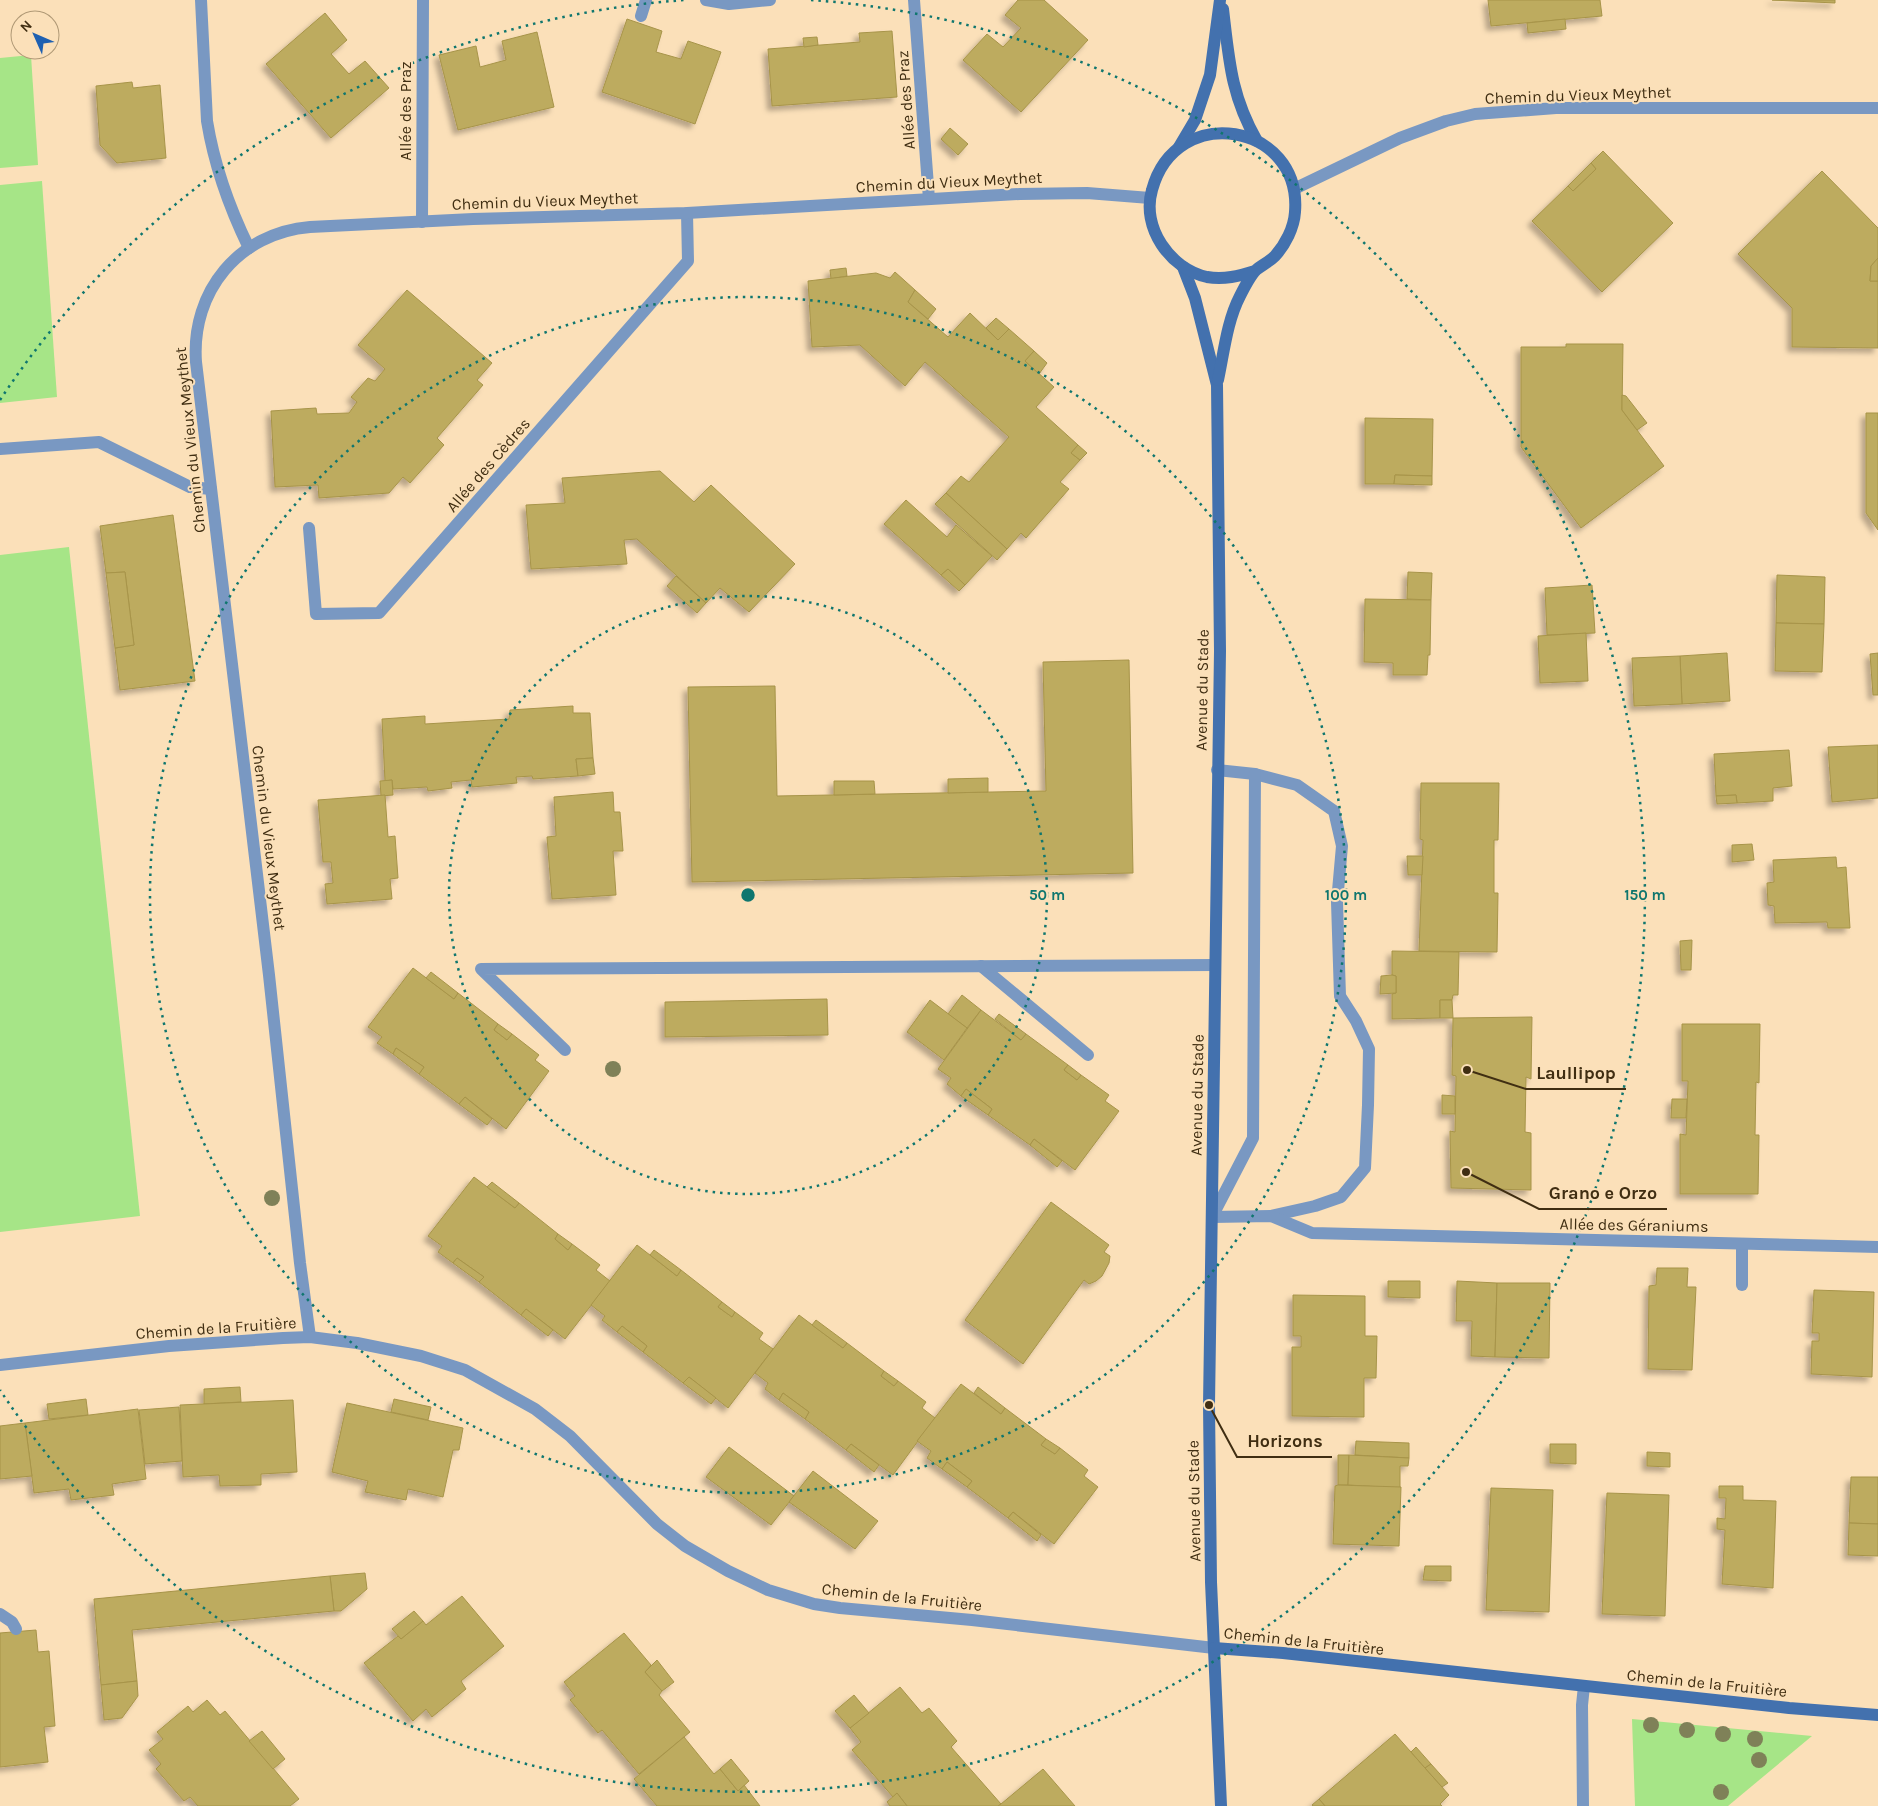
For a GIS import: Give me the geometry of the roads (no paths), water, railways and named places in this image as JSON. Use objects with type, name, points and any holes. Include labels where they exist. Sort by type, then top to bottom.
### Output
[{"type":"main road","points":[[1221,0],[1231,74],[1245,120],[1257,141]]},
{"type":"main road","points":[[1179,147],[1197,137],[1217,132],[1238,134],[1257,141],[1274,153],[1286,169],[1294,189],[1295,213],[1288,237],[1275,256],[1255,271],[1231,278],[1206,276],[1183,267],[1164,249],[1152,225],[1150,198],[1155,178],[1165,161],[1179,147],[1195,120],[1210,76],[1221,0]]},
{"type":"main road","name":"Avenue du Stade","points":[[1183,267],[1195,298],[1217,385]]},
{"type":"main road","name":"Avenue du Stade","points":[[1221,1806],[1211,1582],[1208,1405],[1220,651],[1217,385],[1226,335],[1239,297],[1255,271]]},
{"type":"main road","name":"Chemin de la Fruitière","points":[[1214,1648],[1283,1653],[1789,1708],[1878,1715]]},
{"type":"street","points":[[201,0],[206,121],[218,170],[239,228],[249,248]]},
{"type":"street","name":"Allée des Praz","points":[[422,222],[423,0]]},
{"type":"street","points":[[641,16],[646,0]]},
{"type":"street","points":[[706,0],[729,4],[770,0]]},
{"type":"street","name":"Allée des Praz","points":[[915,0],[929,199]]},
{"type":"street","name":"Chemin du Vieux Meythet","points":[[1294,189],[1400,138],[1446,121],[1475,114],[1556,108],[1878,108]]},
{"type":"street","name":"Chemin du Vieux Meythet","points":[[310,1337],[298,1254],[270,975],[197,376],[196,334],[204,304],[215,283],[230,264],[249,248],[279,233],[300,228],[687,213],[1020,194],[1087,193],[1150,198]]},
{"type":"street","name":"Allée des Cèdres","points":[[309,528],[316,614],[379,613],[688,260],[687,213]]},
{"type":"street","points":[[0,449],[99,442],[190,487],[211,489]]},
{"type":"street","points":[[1217,770],[1255,774],[1297,785],[1334,810],[1342,846],[1337,902],[1340,996],[1356,1021],[1369,1049],[1365,1168],[1341,1197],[1315,1206],[1271,1216]]},
{"type":"street","points":[[1212,1216],[1253,1138],[1255,774]]},
{"type":"street","points":[[565,1050],[481,969],[1215,965]]},
{"type":"street","points":[[981,966],[1088,1055]]},
{"type":"street","name":"Allée des Géraniums","points":[[1212,1216],[1271,1216],[1312,1233],[1878,1247]]},
{"type":"street","points":[[1742,1244],[1742,1285]]},
{"type":"street","name":"Chemin de la Fruitière","points":[[0,1365],[261,1338],[310,1337],[357,1343],[421,1356],[465,1370],[499,1387],[535,1409],[557,1424],[657,1524],[685,1546],[728,1571],[768,1590],[814,1604],[840,1608],[972,1620],[1214,1648]]},
{"type":"street","points":[[0,1614],[12,1622],[16,1629]]},
{"type":"street","points":[[1583,1806],[1582,1705],[1584,1686]]},
{"type":"place","name":"Laullipop","points":[[1467,1070]]},
{"type":"place","name":"Grano e Orzo","points":[[1466,1172]]},
{"type":"place","name":"Horizons","points":[[1209,1405]]}]
